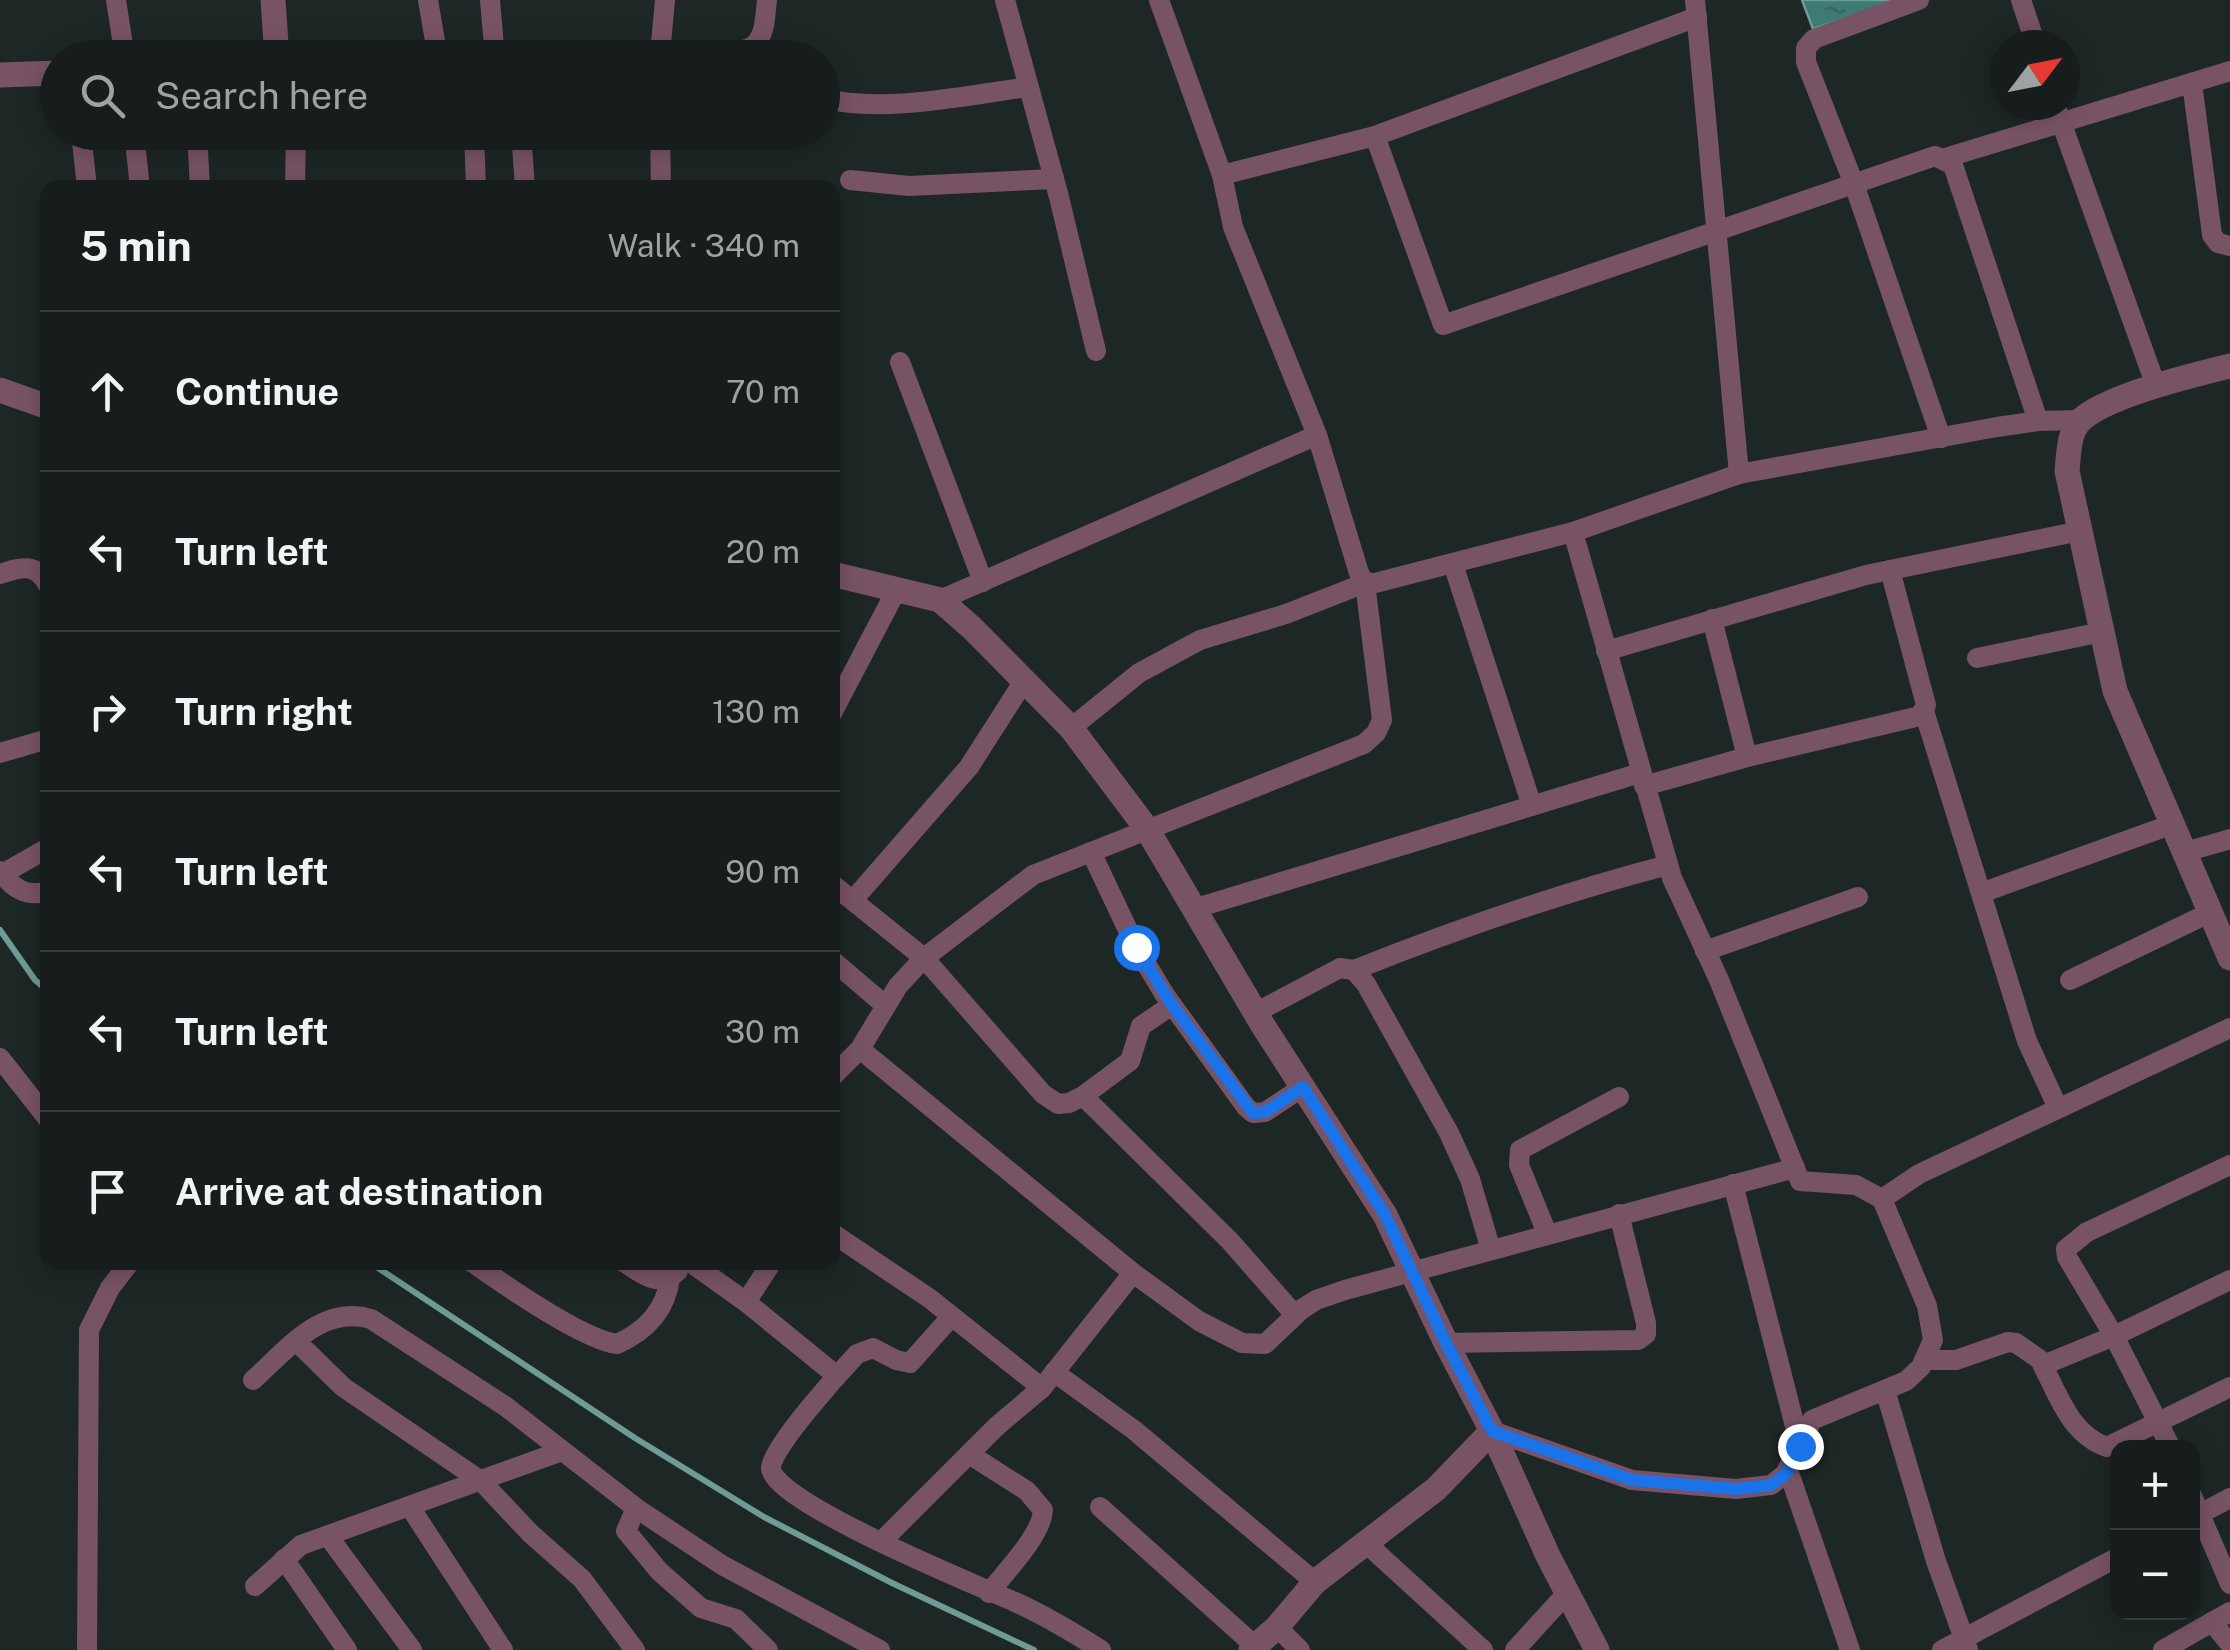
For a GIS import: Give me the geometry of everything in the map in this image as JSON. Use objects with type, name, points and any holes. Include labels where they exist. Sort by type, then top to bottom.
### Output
[{"type":"street","points":[[116,0],[122,40]]},
{"type":"street","points":[[273,0],[276,40]]},
{"type":"street","points":[[428,0],[435,40]]},
{"type":"street","points":[[490,0],[493,40]]},
{"type":"street","points":[[661,40],[665,0]]},
{"type":"street","points":[[758,40],[764,30],[766,0]]},
{"type":"street","points":[[1005,0],[1096,351]]},
{"type":"street","points":[[840,1069],[860,1048],[886,1006],[924,958],[1034,875],[1364,744],[1382,720],[1365,583],[1317,435],[1234,226],[1222,175],[1159,0]]},
{"type":"street","points":[[1918,0],[1814,39],[1806,48],[1806,62],[1854,184],[1940,438]]},
{"type":"street","points":[[2022,0],[2031,30]]},
{"type":"street","points":[[1222,175],[1374,136],[1696,9],[1740,474]]},
{"type":"street","points":[[2080,110],[2192,84],[2230,71]]},
{"type":"street","points":[[0,75],[40,73]]},
{"type":"street","points":[[2192,84],[2212,235],[2218,244],[2230,246]]},
{"type":"street","points":[[840,101],[903,103],[1029,88]]},
{"type":"street","points":[[1944,158],[2045,120]]},
{"type":"street","points":[[2060,120],[2156,386]]},
{"type":"street","points":[[1374,136],[1442,325],[1935,156],[1944,158],[1952,165],[2038,421]]},
{"type":"street","points":[[83,150],[87,180]]},
{"type":"street","points":[[136,150],[139,180]]},
{"type":"street","points":[[198,150],[200,180]]},
{"type":"street","points":[[294,180],[295,150]]},
{"type":"street","points":[[475,150],[476,180]]},
{"type":"street","points":[[523,150],[525,180]]},
{"type":"street","points":[[660,150],[661,180]]},
{"type":"street","points":[[850,180],[909,186],[1054,180]]},
{"type":"street","points":[[900,362],[983,582]]},
{"type":"street","points":[[1071,728],[1140,672],[1200,640],[1286,614],[1365,583],[1573,532],[1740,474],[2038,421],[2080,420],[2156,386],[2230,366]]},
{"type":"street","points":[[0,390],[40,404]]},
{"type":"street","points":[[2080,420],[2071,438],[2067,471],[2115,690],[2230,958]]},
{"type":"street","points":[[940,600],[1317,435]]},
{"type":"street","points":[[1606,650],[1890,570],[2080,530]]},
{"type":"street","points":[[1492,1431],[1632,1480],[1736,1489],[1771,1485],[1788,1470],[1812,1420],[1906,1381],[1924,1360],[1933,1340],[1927,1306],[1882,1199],[1856,1185],[1800,1181],[1668,865],[1573,532]]},
{"type":"street","points":[[1453,564],[1532,806]]},
{"type":"street","points":[[0,574],[26,566],[40,574]]},
{"type":"street","points":[[1193,909],[1532,806],[1920,716],[1926,705],[1890,570]]},
{"type":"street","points":[[840,576],[940,600],[1071,728],[1147,829],[1255,1013],[1385,1215],[1597,1650]]},
{"type":"street","points":[[840,699],[897,590]]},
{"type":"street","points":[[1712,619],[1747,757]]},
{"type":"street","points":[[1977,658],[2102,632]]},
{"type":"street","points":[[852,900],[969,768],[1024,681]]},
{"type":"street","points":[[1924,711],[2027,1041],[2058,1108]]},
{"type":"street","points":[[0,753],[40,741]]},
{"type":"street","points":[[1981,893],[2172,824]]},
{"type":"street","points":[[2185,852],[2230,839]]},
{"type":"street","points":[[40,852],[1,873],[19,891],[40,894]]},
{"type":"street","points":[[1091,852],[1136,947],[1172,1005],[1253,1113],[1265,1112],[1303,1087]]},
{"type":"street","points":[[1255,1013],[1340,968],[1354,970],[1572,890],[1668,865]]},
{"type":"street","points":[[840,890],[924,958],[1043,1094],[1058,1104],[1083,1096],[1130,1061],[1141,1026],[1172,1005]]},
{"type":"street","points":[[1705,951],[1858,897]]},
{"type":"street","points":[[2070,980],[2209,913]]},
{"type":"street","points":[[840,967],[886,1006]]},
{"type":"street","points":[[1354,970],[1366,984],[1448,1133],[1470,1179],[1490,1250]]},
{"type":"street","points":[[1882,1199],[1919,1174],[2230,1028]]},
{"type":"street","points":[[860,1048],[1133,1273],[1199,1321],[1254,1346],[1265,1344],[1316,1300],[1547,1233],[1795,1168]]},
{"type":"street","points":[[0,1058],[40,1109]]},
{"type":"street","points":[[1083,1096],[1230,1241],[1295,1315]]},
{"type":"street","points":[[1547,1233],[1519,1165],[1520,1150],[1618,1097]]},
{"type":"street","points":[[2167,1440],[2114,1336],[2067,1257],[2066,1248],[2088,1232],[2230,1165]]},
{"type":"street","points":[[1734,1184],[1800,1446]]},
{"type":"street","points":[[1446,1343],[1638,1340],[1646,1334],[1646,1322],[1619,1214]]},
{"type":"street","points":[[840,1239],[951,1317],[1134,1430],[1315,1582]]},
{"type":"street","points":[[87,1650],[89,1330],[124,1270]]},
{"type":"street","points":[[483,1270],[584,1331],[617,1344],[638,1333],[655,1316],[664,1304],[670,1278]]},
{"type":"street","points":[[638,1270],[656,1280],[670,1278],[679,1270]]},
{"type":"street","points":[[700,1270],[746,1302],[836,1376]]},
{"type":"street","points":[[746,1302],[767,1270]]},
{"type":"street","points":[[881,1542],[1048,1380],[1133,1273]]},
{"type":"street","points":[[2042,1364],[2114,1336],[2230,1280]]},
{"type":"street","points":[[254,1380],[314,1326],[336,1316],[372,1319],[505,1406],[636,1508],[722,1565],[880,1650]]},
{"type":"street","points":[[951,1317],[910,1362],[904,1364],[880,1350],[866,1348],[836,1376],[782,1445],[770,1464],[772,1476],[800,1497],[881,1542],[1016,1602],[1101,1650]]},
{"type":"street","points":[[296,1341],[343,1386],[481,1482],[530,1533],[582,1578],[626,1647]]},
{"type":"street","points":[[1924,1360],[1956,1360],[2008,1342],[2016,1343],[2042,1364],[2072,1422],[2086,1438],[2107,1447],[2230,1387]]},
{"type":"street","points":[[1885,1390],[1965,1644]]},
{"type":"street","points":[[1100,1507],[1253,1648],[1315,1582],[1436,1489],[1492,1431]]},
{"type":"street","points":[[254,1586],[300,1546],[562,1450]]},
{"type":"street","points":[[969,1454],[1028,1491],[1043,1510],[1042,1522],[989,1593]]},
{"type":"street","points":[[1788,1470],[1850,1650]]},
{"type":"street","points":[[2200,1507],[2230,1498]]},
{"type":"street","points":[[410,1507],[503,1650]]},
{"type":"street","points":[[636,1508],[626,1531],[660,1571],[701,1608],[746,1625],[768,1650]]},
{"type":"street","points":[[2200,1520],[2230,1584]]},
{"type":"street","points":[[328,1536],[412,1650]]},
{"type":"street","points":[[1367,1544],[1470,1646]]},
{"type":"street","points":[[284,1559],[347,1650]]},
{"type":"street","points":[[1942,1650],[1965,1644],[2110,1562]]},
{"type":"street","points":[[1515,1650],[1567,1593]]},
{"type":"street","points":[[2163,1650],[2221,1617],[2230,1644]]},
{"type":"street","points":[[738,1650],[746,1625]]},
{"type":"street","points":[[1277,1626],[1300,1650]]},
{"type":"water","points":[[1802,0],[1902,0],[1813,29]]},
{"type":"waterway","points":[[0,930],[40,984]]},
{"type":"waterway","points":[[381,1270],[635,1438],[764,1517],[1034,1650]]},
{"type":"route","points":[[1136,947],[1172,1005],[1253,1113],[1265,1112],[1303,1087],[1385,1215],[1492,1431],[1632,1480],[1736,1489],[1771,1485],[1786,1474],[1800,1446]]}]
